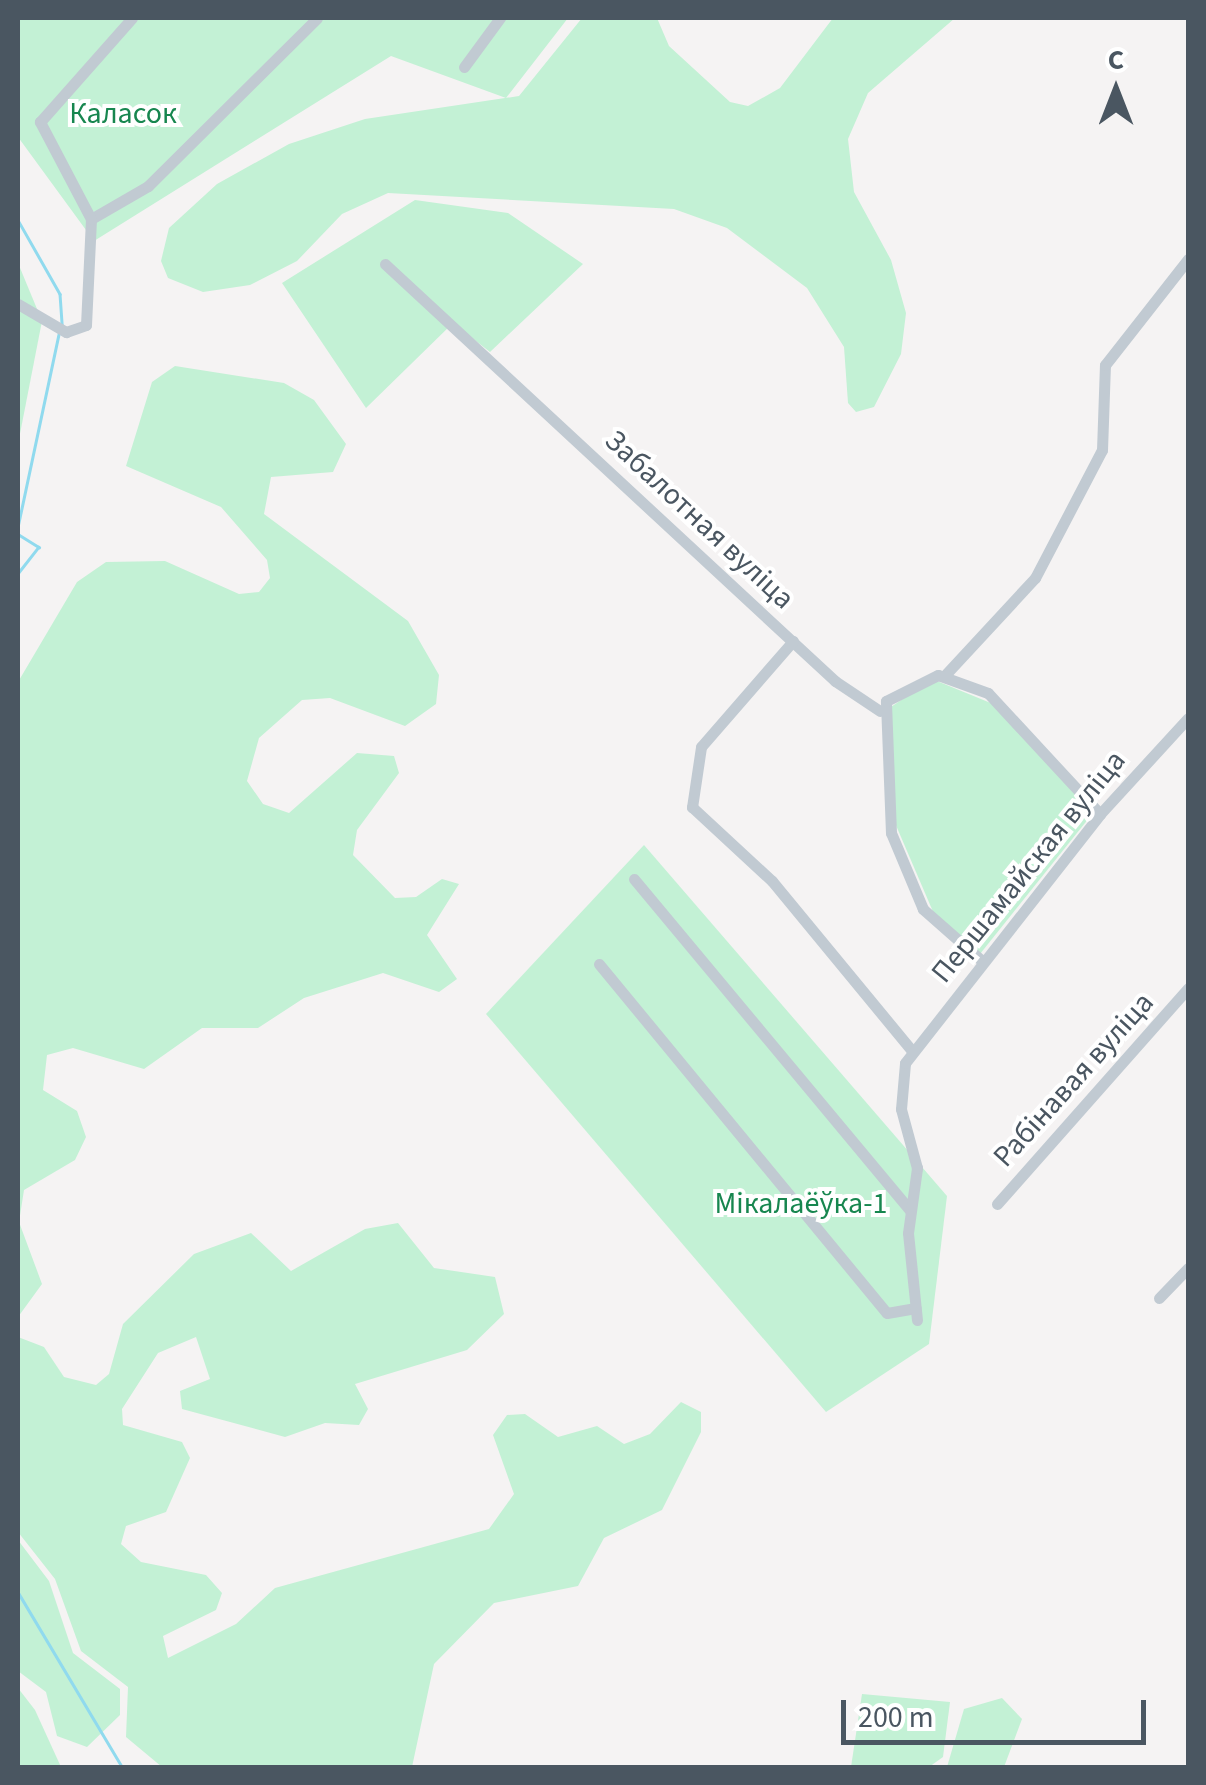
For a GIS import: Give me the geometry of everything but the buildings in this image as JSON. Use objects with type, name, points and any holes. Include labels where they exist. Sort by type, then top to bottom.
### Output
[{"type":"street","points":[[18,304],[62,331],[88,318],[91,220],[40,131],[46,107],[132,18]]},
{"type":"street","points":[[91,220],[148,186],[317,18]]},
{"type":"street","points":[[464,67],[500,18]]},
{"type":"street","name":"Забалотная вуліца","points":[[385,264],[793,641],[880,711]]},
{"type":"street","points":[[982,961],[932,920],[908,877],[885,807],[880,711],[901,688],[946,674],[1035,578],[1102,450],[1105,366],[1184,264]]},
{"type":"street","points":[[599,964],[887,1314],[916,1314],[910,1210],[917,1168],[900,1098],[912,1051],[772,881],[698,818],[695,757],[793,641]]},
{"type":"street","points":[[946,674],[1010,709],[1100,814]]},
{"type":"street","name":"Першамайская вуліца","points":[[912,1051],[1100,814],[1188,718]]},
{"type":"street","points":[[634,879],[910,1210]]},
{"type":"street","name":"Рабінавая вуліца","points":[[997,1204],[1188,988]]},
{"type":"street","points":[[1159,1298],[1188,1268]]},
{"type":"green space","name":"Каласок","points":[[18,18],[568,18],[506,98],[391,56],[94,241],[18,137]]},
{"type":"green space","points":[[582,18],[657,18],[669,46],[730,102],[748,106],[780,88],[833,18],[955,18],[868,93],[848,139],[854,192],[891,260],[906,313],[901,354],[874,407],[856,412],[848,403],[844,347],[807,288],[727,228],[674,209],[388,193],[342,214],[297,261],[250,285],[203,292],[168,278],[161,261],[169,228],[217,184],[289,144],[365,119],[519,96]]},
{"type":"green space","points":[[415,200],[508,213],[583,264],[490,352],[453,323],[366,408],[282,283]]},
{"type":"green space","points":[[18,263],[42,321],[18,444]]},
{"type":"green space","points":[[175,366],[284,383],[314,400],[346,444],[333,472],[271,477],[264,514],[408,621],[439,675],[436,704],[405,726],[330,698],[302,700],[259,738],[247,781],[263,804],[289,813],[357,753],[394,756],[399,773],[357,830],[353,855],[395,898],[416,897],[442,879],[459,884],[427,935],[457,979],[439,992],[383,973],[304,998],[258,1028],[202,1028],[144,1069],[73,1048],[47,1055],[43,1090],[77,1111],[86,1137],[75,1160],[24,1190],[19,1222],[42,1284],[18,1317],[18,682],[77,582],[106,562],[165,561],[239,594],[259,592],[270,578],[267,560],[221,507],[126,466],[152,382]]},
{"type":"green space","points":[[932,679],[998,706],[1093,813],[980,954],[934,914],[889,809],[888,709]]},
{"type":"green space","name":"Мікалаёўка-1","points":[[644,845],[947,1196],[929,1344],[826,1412],[486,1014]]},
{"type":"green space","points":[[398,1223],[434,1268],[495,1277],[504,1314],[467,1350],[355,1384],[368,1409],[359,1425],[325,1423],[285,1437],[182,1409],[180,1391],[210,1379],[196,1337],[158,1353],[122,1409],[123,1425],[182,1442],[190,1458],[166,1512],[126,1526],[121,1544],[141,1562],[206,1575],[222,1593],[216,1610],[163,1636],[168,1658],[236,1624],[275,1588],[489,1529],[514,1494],[493,1435],[507,1415],[525,1414],[558,1437],[597,1426],[624,1444],[650,1434],[681,1402],[701,1412],[701,1432],[662,1510],[604,1538],[578,1586],[494,1603],[434,1664],[412,1767],[162,1767],[126,1737],[128,1687],[81,1651],[55,1579],[18,1532],[18,1337],[44,1347],[64,1377],[96,1385],[109,1374],[123,1324],[194,1254],[251,1233],[291,1271],[365,1229]]},
{"type":"green space","points":[[18,1540],[49,1581],[73,1653],[120,1689],[120,1715],[87,1747],[57,1736],[46,1692],[18,1671]]},
{"type":"green space","points":[[18,1688],[35,1710],[61,1767],[18,1767]]},
{"type":"green space","points":[[862,1694],[950,1702],[943,1757],[929,1767],[851,1767]]},
{"type":"green space","points":[[1002,1698],[1022,1719],[1004,1767],[947,1767],[964,1709]]},
{"type":"waterway","points":[[18,220],[60,294],[62,325]]},
{"type":"waterway","points":[[18,525],[59,332]]},
{"type":"waterway","points":[[18,534],[39,547],[18,574]]},
{"type":"waterway","points":[[18,1592],[123,1768]]}]
